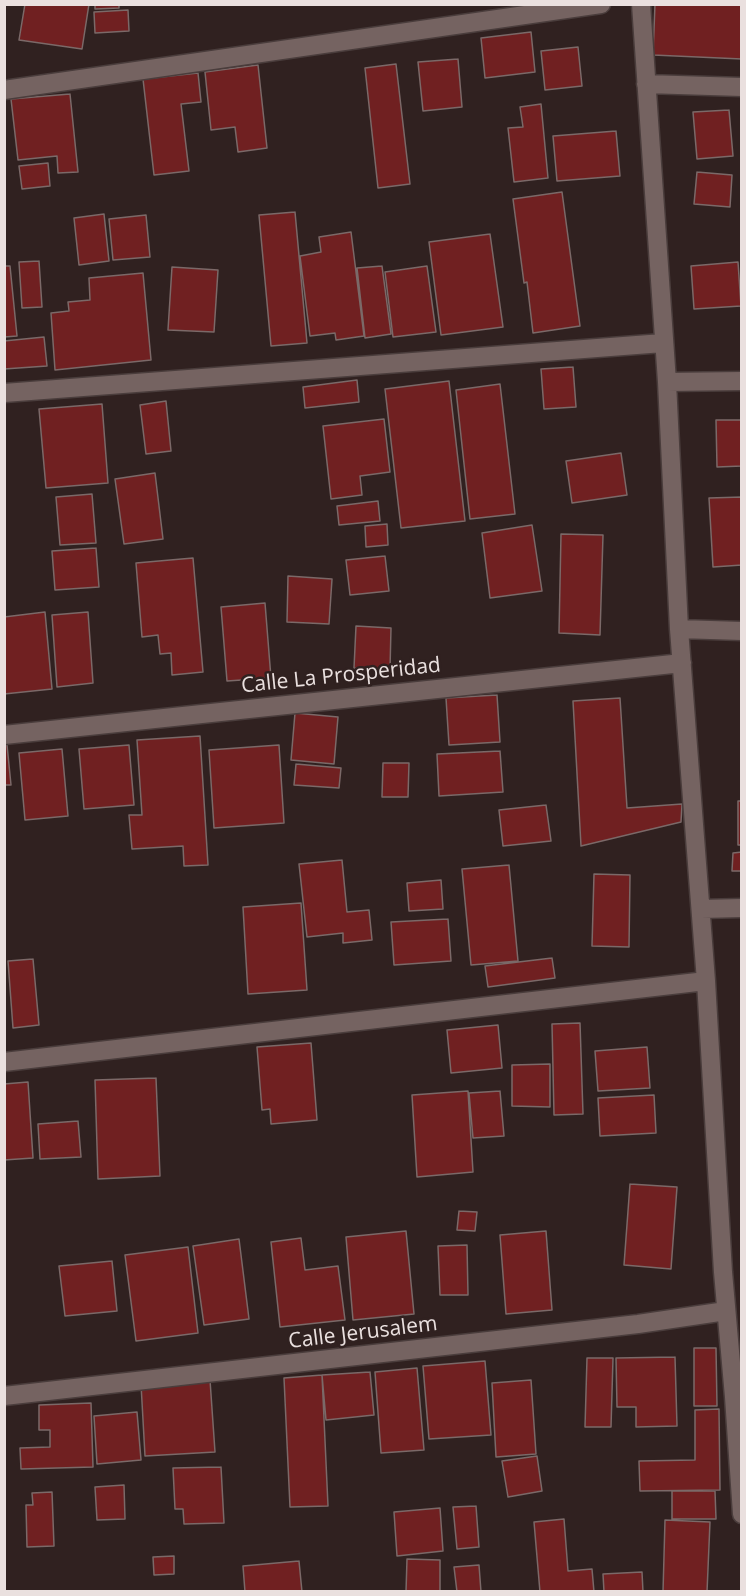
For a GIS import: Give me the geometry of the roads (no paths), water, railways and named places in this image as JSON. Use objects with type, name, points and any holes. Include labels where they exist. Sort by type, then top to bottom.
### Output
[{"type":"street","points":[[4,90],[601,4]]},
{"type":"street","points":[[641,4],[667,382],[682,663],[706,981],[726,1311],[738,1396],[741,1514]]},
{"type":"street","points":[[646,84],[741,87]]},
{"type":"street","points":[[4,393],[663,343]]},
{"type":"street","points":[[667,382],[741,381]]},
{"type":"street","points":[[680,629],[741,631]]},
{"type":"street","name":"Calle La Prosperidad","points":[[4,735],[682,663]]},
{"type":"street","points":[[701,909],[741,908]]},
{"type":"street","points":[[4,1062],[706,981]]},
{"type":"street","name":"Calle Jerusalem","points":[[4,1396],[638,1324],[726,1311]]}]
